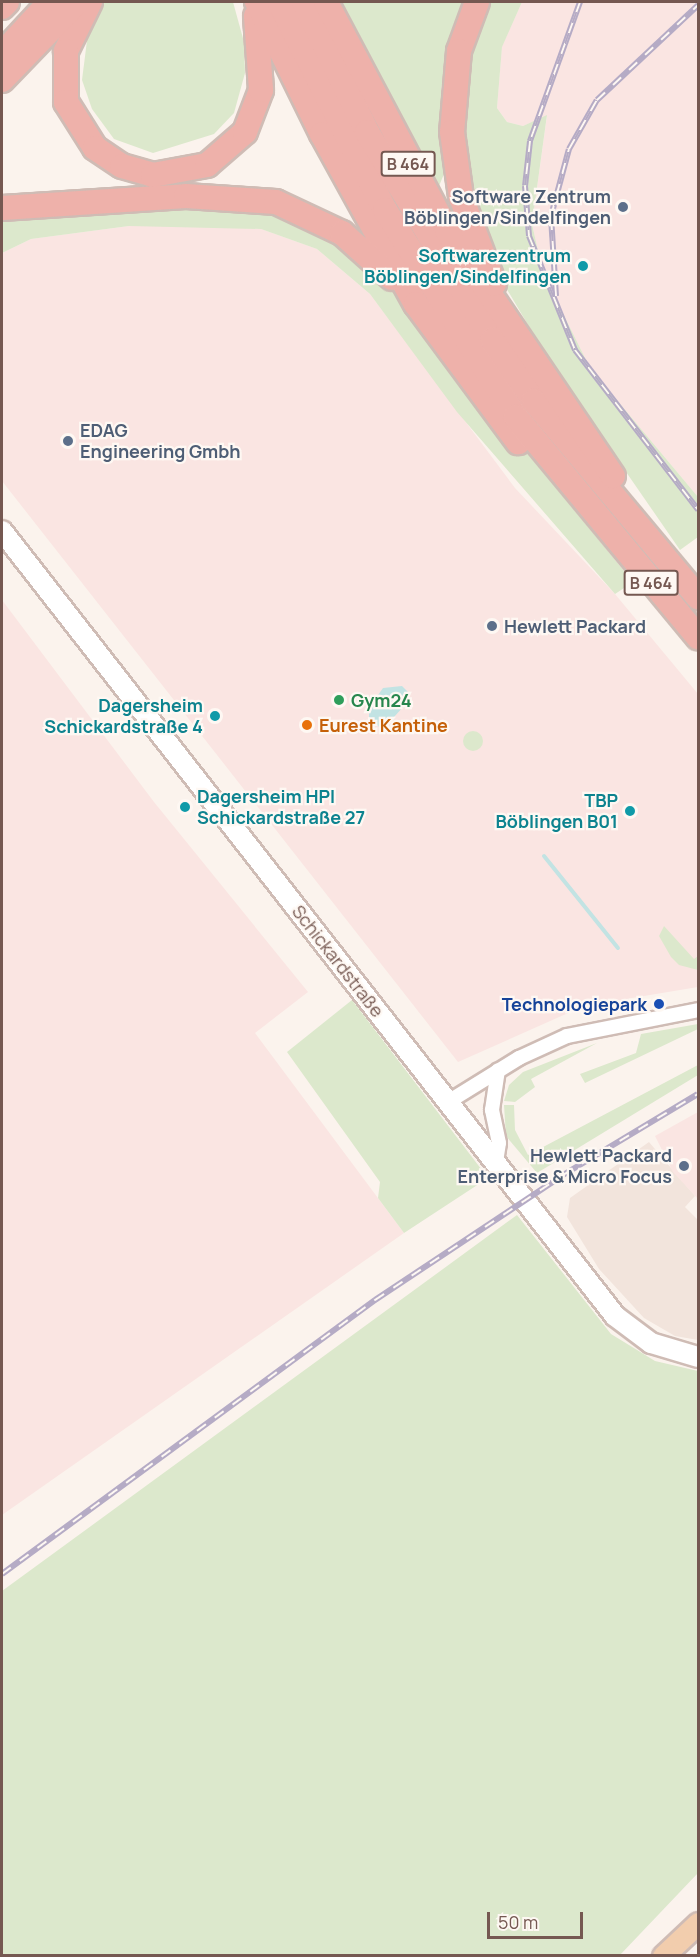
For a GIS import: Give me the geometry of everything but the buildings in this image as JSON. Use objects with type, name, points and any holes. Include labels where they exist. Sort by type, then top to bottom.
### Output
[{"type":"highway","points":[[2,8],[8,2]]},
{"type":"highway","points":[[2,54],[50,2]]},
{"type":"highway","points":[[2,80],[77,2]]},
{"type":"highway","points":[[90,2],[66,51],[66,102],[95,148],[122,166],[153,175],[207,165],[236,143],[249,125],[262,68],[256,2]]},
{"type":"highway","name":"B 464","points":[[256,2],[322,134],[416,304],[495,414],[605,529]]},
{"type":"highway","name":"B 464","points":[[279,2],[340,128],[434,290],[516,417],[605,529],[699,637]]},
{"type":"highway","name":"B 464","points":[[304,2],[368,132],[452,277],[534,401],[638,528],[699,597]]},
{"type":"highway","name":"B 464","points":[[326,2],[425,194],[633,502],[638,528]]},
{"type":"highway","points":[[477,2],[454,79],[454,153],[461,197],[507,317]]},
{"type":"highway","points":[[2,208],[186,196],[276,202],[342,233],[416,304]]},
{"type":"main road","points":[[663,1956],[699,1923]]},
{"type":"street","name":"Schickardstraße","points":[[2,531],[615,1316],[651,1343],[699,1357]]},
{"type":"street","points":[[448,1102],[498,1070],[567,1036],[699,1010]]},
{"type":"street","points":[[496,1162],[499,1143],[492,1110],[498,1070]]},
{"type":"shaded area","points":[[522,2],[698,2],[698,497],[590,368],[543,273],[532,224],[547,116],[523,126],[507,122],[497,108],[502,46]]},
{"type":"shaded area","points":[[198,225],[261,229],[317,249],[370,294],[515,488],[615,594],[698,694],[698,987],[584,1006],[458,1062],[2,481],[2,253],[31,239],[129,226]]},
{"type":"shaded area","points":[[2,600],[154,802],[308,992],[255,1033],[404,1233],[2,1515]]},
{"type":"shaded area","points":[[698,1112],[698,1199],[673,1172],[655,1136]]},
{"type":"shaded area","points":[[649,1142],[695,1196],[685,1207],[698,1220],[698,1340],[675,1336],[644,1318],[599,1269],[567,1217],[570,1198]]},
{"type":"green space","points":[[105,2],[233,2],[244,42],[245,73],[234,113],[214,134],[153,153],[114,139],[92,109],[82,80],[89,25]]},
{"type":"green space","points":[[342,2],[464,2],[441,89],[444,174],[439,186]]},
{"type":"green space","points":[[485,2],[522,2],[502,47],[497,108],[507,122],[523,126],[547,115],[532,224],[543,273],[590,368],[698,497],[698,537],[680,550],[550,362],[505,286],[469,193],[460,94]]},
{"type":"green space","points":[[206,199],[298,214],[380,270],[633,582],[615,594],[457,412],[370,294],[317,249],[261,229],[129,226],[31,239],[2,253],[2,212]]},
{"type":"green space","points":[[473,731],[480,734],[483,741],[480,748],[473,751],[466,748],[463,741],[466,734]]},
{"type":"green space","points":[[664,926],[694,959],[698,956],[698,970],[679,965],[671,957],[659,936]]},
{"type":"green space","points":[[352,1000],[488,1178],[404,1233],[378,1198],[380,1182],[287,1052]]},
{"type":"green space","points":[[698,1024],[698,1029],[585,1083],[580,1074],[636,1053],[641,1034]]},
{"type":"green space","points":[[597,1043],[531,1079],[535,1087],[515,1102],[504,1101],[509,1085],[523,1072]]},
{"type":"green space","points":[[698,1065],[698,1075],[537,1173],[506,1136],[504,1105],[514,1105],[515,1130],[528,1155]]},
{"type":"green space","points":[[517,1215],[611,1334],[655,1361],[698,1371],[698,1873],[620,1955],[2,1955],[2,1591]]},
{"type":"water","points":[[402,686],[409,693],[405,705],[382,730],[369,717],[369,708],[383,688]]},
{"type":"waterway","points":[[544,856],[618,948]]},
{"type":"railway","points":[[580,2],[530,141],[525,186],[529,236],[575,350],[698,510]]},
{"type":"railway","points":[[556,296],[551,216],[569,149],[597,100],[698,5]]},
{"type":"railway","points":[[2,1574],[375,1300],[563,1175],[698,1094]]},
{"type":"place","name":"Software Zentrum Böblingen/Sindelfingen","points":[[623,207]]},
{"type":"place","name":"Softwarezentrum Böblingen/Sindelfingen","points":[[583,266]]},
{"type":"place","name":"EDAG Engineering Gmbh","points":[[68,441]]},
{"type":"place","name":"Hewlett Packard","points":[[492,626]]},
{"type":"place","name":"Gym24","points":[[339,700]]},
{"type":"place","name":"Dagersheim Schickardstraße 4","points":[[215,716]]},
{"type":"place","name":"Eurest Kantine","points":[[307,725]]},
{"type":"place","name":"Dagersheim HPI Schickardstraße 27","points":[[185,807]]},
{"type":"place","name":"TBP Böblingen B01","points":[[630,811]]},
{"type":"place","name":"Technologiepark","points":[[659,1004]]},
{"type":"place","name":"Hewlett Packard Enterprise & Micro Focus","points":[[684,1166]]}]
